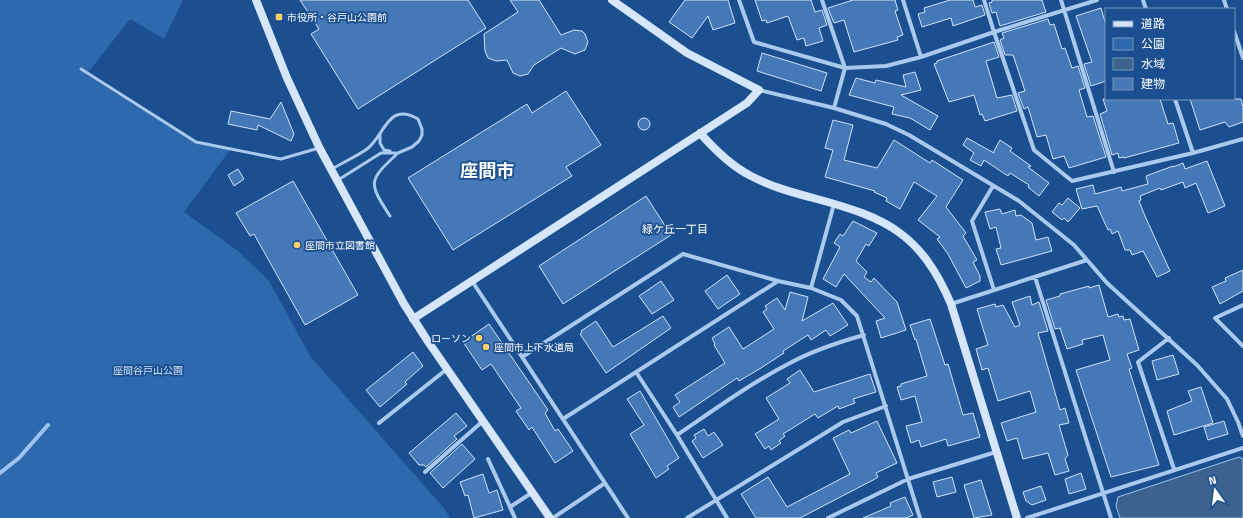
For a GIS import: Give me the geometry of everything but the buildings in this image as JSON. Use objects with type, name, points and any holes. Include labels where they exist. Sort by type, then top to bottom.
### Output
[{"type":"street","points":[[256,0],[287,78],[330,170],[413,319],[533,492],[552,518],[605,483]]},
{"type":"street","points":[[612,0],[687,54],[759,90],[834,108],[886,124],[909,135],[1019,201],[1074,245],[1107,283],[1197,365],[1226,399],[1238,422],[1243,436]]},
{"type":"street","points":[[739,0],[754,42],[845,68],[886,66],[921,57],[994,32],[1097,0]]},
{"type":"street","points":[[822,0],[845,68],[834,108]]},
{"type":"street","points":[[903,0],[921,57]]},
{"type":"street","points":[[984,0],[1034,150],[1072,182],[1193,153],[1243,139]]},
{"type":"street","points":[[1061,0],[1114,172]]},
{"type":"street","points":[[1235,34],[1243,58]]},
{"type":"street","points":[[413,319],[747,103],[759,90]]},
{"type":"street","points":[[1175,100],[1193,153]]},
{"type":"street","points":[[700,133],[719,154],[751,176],[781,189],[873,216],[892,226],[918,249],[940,278],[950,304],[1017,518]]},
{"type":"street","points":[[993,186],[972,221],[994,290]]},
{"type":"street","points":[[811,288],[834,204]]},
{"type":"street","points":[[522,357],[683,254],[778,281],[811,288],[841,300],[857,316],[864,335],[920,518]]},
{"type":"street","points":[[950,304],[1087,260]]},
{"type":"street","points":[[1035,277],[1111,518]]},
{"type":"street","points":[[472,281],[628,518]]},
{"type":"street","points":[[563,419],[778,281]]},
{"type":"street","points":[[1243,305],[1215,318],[1243,346]]},
{"type":"street","points":[[677,435],[760,380],[791,362],[830,345],[864,335]]},
{"type":"street","points":[[1169,338],[1138,362],[1174,469]]},
{"type":"street","points":[[379,423],[447,369]]},
{"type":"street","points":[[636,372],[677,435],[727,518]]},
{"type":"street","points":[[687,518],[843,422],[886,406]]},
{"type":"street","points":[[425,472],[484,421]]},
{"type":"street","points":[[1027,518],[1174,469],[1243,448]]},
{"type":"street","points":[[828,518],[908,479],[996,452]]},
{"type":"street","points":[[488,459],[515,518]]},
{"type":"street","points":[[510,507],[533,492]]},
{"type":"lane","points":[[81,69],[196,142],[281,159],[319,147]]},
{"type":"lane","points":[[330,170],[368,148],[380,134],[387,122],[398,115],[406,113],[418,119],[422,129],[420,141],[412,147],[398,153],[376,174],[374,180],[376,194],[390,216]]},
{"type":"lane","points":[[380,134],[380,142],[384,150],[398,153]]},
{"type":"lane","points":[[337,181],[381,153],[398,153]]},
{"type":"green space","name":"座間谷戸山公園","points":[[0,0],[183,0],[164,39],[130,19],[86,75],[196,143],[230,150],[184,212],[238,251],[269,281],[310,356],[443,507],[450,518],[0,518]]},
{"type":"water","points":[[1239,457],[1243,459],[1243,518],[1120,518],[1116,506],[1118,497]]},
{"type":"waterway","points":[[0,473],[19,458],[48,425]]},
{"type":"place","name":"市役所・谷戸山公園前","points":[[279,17]]},
{"type":"place","name":"座間市立図書館","points":[[297,245]]},
{"type":"place","name":"ローソン","points":[[479,338]]},
{"type":"place","name":"座間市上下水道局","points":[[486,347]]},
{"type":"district","name":"座間市","points":[[487,170]]},
{"type":"district","name":"緑ケ丘一丁目","points":[[675,229]]}]
